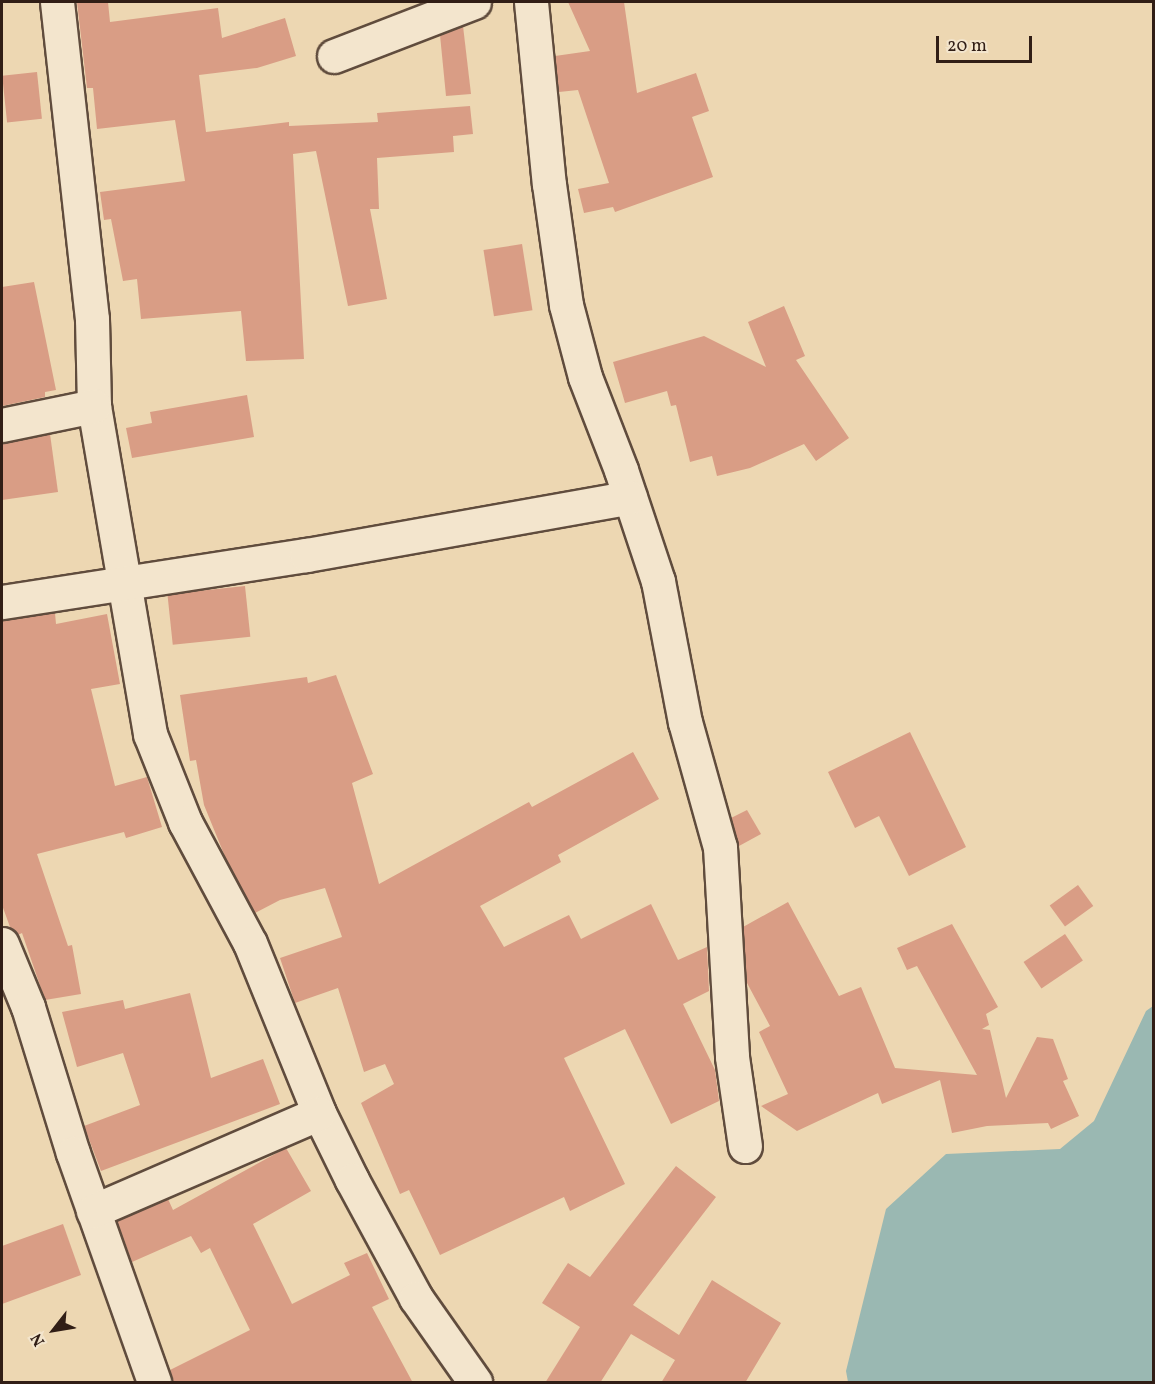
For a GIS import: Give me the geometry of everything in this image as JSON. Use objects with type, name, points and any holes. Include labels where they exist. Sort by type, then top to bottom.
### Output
[{"type":"street","points":[[57,2],[92,319],[94,406],[150,734],[185,822],[250,943],[319,1113],[416,1298],[475,1383]]},
{"type":"street","points":[[334,56],[474,2]]},
{"type":"street","points":[[531,2],[549,184],[566,305],[585,377],[630,497],[657,581],[685,722],[720,847],[732,1057],[745,1146]]},
{"type":"street","points":[[2,425],[94,406]]},
{"type":"street","points":[[2,602],[306,555],[630,497]]},
{"type":"street","points":[[2,944],[28,1007],[93,1211],[154,1383]]},
{"type":"street","points":[[93,1211],[319,1113]]},
{"type":"water","points":[[1153,1006],[1153,1382],[848,1382],[846,1371],[886,1209],[946,1154],[1060,1149],[1094,1121],[1146,1011]]},
{"type":"building","points":[[77,2],[108,2],[110,22],[218,8],[222,38],[285,18],[296,56],[257,68],[199,75],[206,132],[289,122],[289,126],[378,122],[377,113],[470,106],[473,134],[453,136],[454,152],[377,158],[379,209],[370,209],[387,299],[348,306],[316,151],[293,154],[304,359],[246,361],[241,311],[141,319],[137,279],[123,281],[111,219],[104,220],[100,192],[185,181],[175,120],[97,129],[93,88],[87,88]]},
{"type":"building","points":[[568,2],[624,2],[637,93],[696,73],[709,111],[692,117],[713,177],[615,212],[613,207],[584,213],[578,189],[609,183],[578,90],[559,92],[555,56],[590,51]]},
{"type":"building","points":[[463,26],[471,94],[446,96],[440,35]]},
{"type":"building","points":[[37,72],[42,119],[7,122],[2,76]]},
{"type":"building","points":[[522,244],[532,310],[494,316],[483,250]]},
{"type":"building","points":[[34,282],[56,390],[45,392],[45,397],[2,406],[2,287]]},
{"type":"building","points":[[784,306],[805,356],[796,360],[849,438],[816,461],[804,444],[750,468],[717,476],[712,456],[690,462],[676,405],[671,406],[667,391],[625,403],[613,362],[704,336],[766,367],[748,322]]},
{"type":"building","points":[[247,395],[254,437],[132,458],[126,428],[152,423],[150,412]]},
{"type":"building","points":[[50,434],[58,492],[2,500],[2,443]]},
{"type":"building","points":[[245,586],[250,637],[173,645],[167,594]]},
{"type":"building","points":[[55,613],[56,624],[107,614],[120,684],[91,689],[115,786],[147,777],[162,827],[126,838],[124,832],[37,854],[68,946],[72,945],[81,994],[45,1000],[22,933],[18,935],[10,927],[2,905],[2,620]]},
{"type":"building","points":[[336,675],[373,774],[352,783],[379,884],[529,802],[532,807],[633,752],[659,799],[558,855],[561,862],[480,906],[504,947],[569,915],[581,939],[651,904],[678,960],[707,947],[709,991],[683,1004],[715,1070],[719,1101],[671,1124],[625,1029],[564,1058],[625,1184],[570,1211],[564,1197],[440,1255],[409,1190],[400,1194],[361,1103],[394,1084],[385,1064],[364,1072],[338,988],[295,1003],[280,958],[342,937],[325,888],[280,900],[255,913],[226,859],[204,805],[196,760],[190,761],[180,695],[307,677],[308,683]]},
{"type":"building","points":[[910,732],[966,847],[909,876],[879,816],[855,828],[828,772]]},
{"type":"building","points":[[747,810],[761,834],[739,846],[731,818]]},
{"type":"building","points":[[1078,885],[1093,906],[1065,927],[1050,906]]},
{"type":"building","points":[[788,902],[839,996],[861,987],[895,1068],[977,1075],[917,966],[907,970],[897,948],[952,924],[998,1007],[986,1014],[989,1025],[982,1029],[990,1030],[1006,1098],[1037,1037],[1053,1039],[1068,1079],[1063,1081],[1079,1116],[1051,1129],[1048,1123],[987,1126],[952,1133],[940,1080],[882,1104],[878,1093],[797,1131],[761,1106],[788,1094],[759,1032],[770,1026],[747,983],[743,927]]},
{"type":"building","points":[[1065,934],[1083,961],[1041,988],[1024,962]]},
{"type":"building","points":[[190,993],[211,1078],[263,1059],[280,1104],[101,1171],[84,1126],[140,1105],[123,1053],[77,1067],[62,1012],[123,1000],[125,1009]]},
{"type":"building","points":[[286,1148],[311,1191],[253,1224],[292,1304],[350,1275],[344,1263],[367,1253],[389,1299],[372,1307],[413,1383],[172,1383],[170,1370],[250,1330],[210,1248],[201,1253],[191,1236],[132,1262],[117,1221],[168,1199],[173,1210]]},
{"type":"building","points":[[676,1166],[716,1197],[633,1305],[679,1335],[712,1280],[781,1323],[745,1383],[661,1383],[675,1360],[631,1334],[600,1383],[545,1383],[580,1327],[542,1303],[568,1263],[590,1277]]},
{"type":"building","points":[[63,1224],[81,1275],[2,1304],[2,1246]]}]
